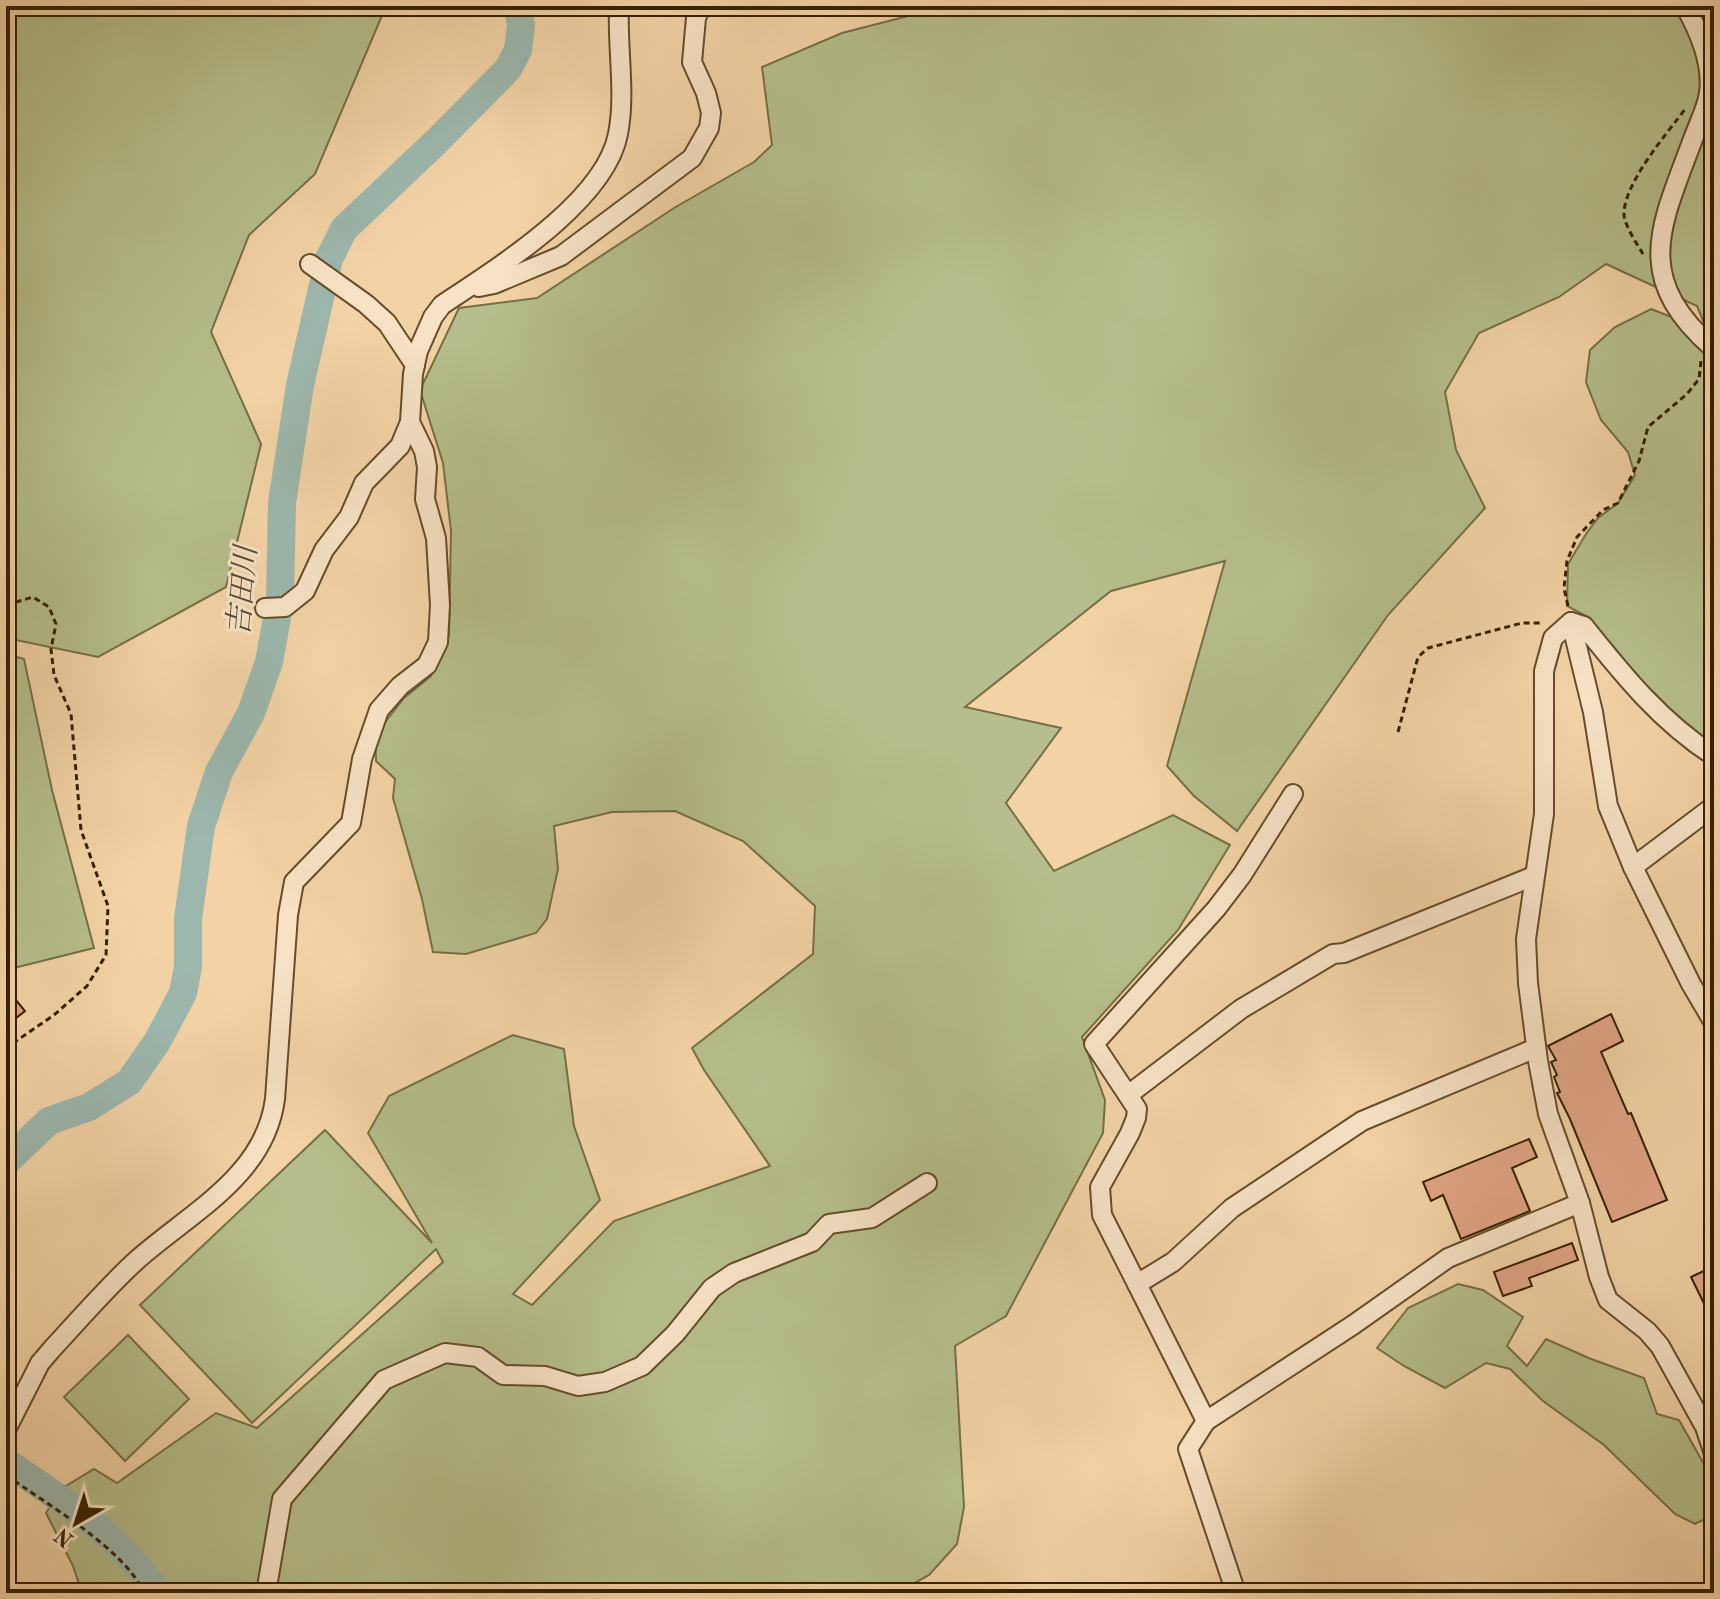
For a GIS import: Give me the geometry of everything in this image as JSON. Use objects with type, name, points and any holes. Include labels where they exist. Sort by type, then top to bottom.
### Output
[{"type":"street","points":[[265,608],[285,607],[305,591],[324,550],[349,517],[364,483],[400,446],[410,422],[415,365],[433,317],[442,305],[525,248],[594,185],[605,170],[619,122],[619,6]]},
{"type":"street","points":[[468,289],[494,284],[561,256],[692,158],[709,128],[711,113],[692,62],[696,18],[701,6]]},
{"type":"street","points":[[1685,6],[1709,68],[1709,95],[1669,199],[1662,223],[1660,263],[1664,279],[1679,309],[1708,352]]},
{"type":"street","points":[[310,264],[387,323],[415,365]]},
{"type":"street","points":[[6,1430],[40,1363],[52,1349],[138,1259],[237,1176],[264,1137],[275,1099],[288,915],[294,882],[351,823],[362,759],[379,710],[400,686],[427,665],[438,642],[440,605],[436,538],[425,499],[427,467],[424,451],[410,422]]},
{"type":"street","points":[[1571,622],[1584,626],[1674,727],[1714,756]]},
{"type":"street","points":[[1571,622],[1593,712],[1608,806],[1633,867],[1691,984],[1714,1023]]},
{"type":"street","points":[[1571,622],[1553,638],[1544,671],[1544,814],[1526,939],[1536,1048],[1548,1114],[1580,1203],[1608,1300],[1647,1331],[1660,1346],[1705,1427],[1714,1454]]},
{"type":"street","points":[[1206,1421],[1102,1215],[1100,1187],[1136,1118],[1137,1109],[1094,1044],[1216,909],[1242,875],[1293,794]]},
{"type":"street","points":[[1633,867],[1714,806]]},
{"type":"street","points":[[1128,1095],[1241,1009],[1333,954],[1344,953],[1534,876]]},
{"type":"street","points":[[1137,1284],[1173,1262],[1232,1208],[1362,1121],[1536,1048]]},
{"type":"street","points":[[266,1593],[282,1499],[384,1380],[445,1353],[478,1357],[503,1375],[545,1376],[578,1386],[605,1382],[642,1366],[675,1334],[712,1288],[734,1273],[812,1242],[829,1224],[872,1218],[927,1183]]},
{"type":"street","points":[[1236,1593],[1188,1449],[1206,1421],[1353,1325],[1448,1258],[1580,1203]]},
{"type":"path","points":[[1645,257],[1624,216],[1629,196],[1639,173],[1687,106],[1689,98]]},
{"type":"path","points":[[1398,732],[1418,657],[1428,648],[1522,623],[1571,622],[1564,588],[1567,561],[1577,537],[1603,510],[1618,503],[1639,461],[1648,427],[1687,394],[1699,379],[1708,352]]},
{"type":"path","points":[[6,605],[33,597],[49,607],[56,624],[51,649],[54,675],[71,714],[81,830],[108,906],[106,955],[87,986],[54,1015],[6,1048]]},
{"type":"path","points":[[6,1475],[101,1543],[133,1574],[144,1593]]},
{"type":"green space","points":[[6,6],[386,6],[315,174],[249,235],[211,332],[261,444],[226,587],[98,657],[6,638]]},
{"type":"green space","points":[[947,6],[1714,6],[1714,347],[1697,306],[1606,264],[1559,297],[1479,333],[1445,392],[1456,450],[1485,508],[1388,615],[1237,831],[1194,796],[1167,766],[1225,561],[1111,591],[965,707],[1061,728],[1006,803],[1054,871],[1173,815],[1230,845],[1178,930],[1082,1037],[1105,1100],[1103,1133],[1006,1316],[955,1346],[964,1507],[957,1544],[929,1575],[900,1593],[82,1593],[73,1566],[46,1513],[61,1489],[94,1469],[117,1483],[216,1413],[257,1428],[443,1262],[436,1249],[252,1423],[140,1305],[325,1130],[432,1243],[368,1133],[389,1096],[513,1035],[564,1049],[574,1126],[600,1200],[513,1294],[532,1305],[614,1221],[770,1166],[692,1048],[813,954],[815,906],[743,841],[675,811],[612,812],[554,826],[558,869],[547,919],[536,933],[466,954],[433,952],[422,899],[393,798],[395,779],[376,761],[375,735],[404,698],[431,676],[449,636],[451,531],[443,463],[420,390],[459,308],[537,298],[674,208],[754,162],[772,145],[762,67],[842,33]]},
{"type":"green space","points":[[1651,309],[1682,321],[1714,359],[1714,746],[1637,686],[1598,638],[1590,618],[1567,606],[1568,564],[1598,518],[1618,503],[1635,475],[1628,452],[1601,420],[1586,382],[1590,350],[1615,327]]},
{"type":"green space","points":[[6,654],[24,659],[52,790],[94,948],[6,970]]},
{"type":"green space","points":[[1458,1284],[1483,1290],[1523,1317],[1507,1346],[1527,1366],[1546,1339],[1644,1378],[1657,1414],[1679,1420],[1709,1473],[1707,1518],[1695,1524],[1675,1514],[1604,1445],[1543,1401],[1510,1369],[1486,1363],[1445,1388],[1377,1348],[1408,1308]]},
{"type":"green space","points":[[128,1335],[189,1399],[125,1461],[64,1397]]},
{"type":"building","points":[[6,988],[25,1011],[6,1026]]},
{"type":"building","points":[[1611,1014],[1623,1041],[1601,1052],[1628,1114],[1631,1113],[1667,1200],[1612,1222],[1557,1093],[1560,1092],[1554,1077],[1557,1075],[1551,1062],[1556,1060],[1548,1046]]},
{"type":"building","points":[[1529,1139],[1537,1157],[1512,1168],[1530,1211],[1461,1239],[1443,1195],[1431,1201],[1423,1182]]},
{"type":"building","points":[[1572,1243],[1578,1260],[1529,1278],[1532,1286],[1503,1296],[1494,1272]]},
{"type":"building","points":[[1714,1266],[1714,1324],[1691,1277]]},
{"type":"waterway","name":"吉田川","points":[[6,1162],[49,1121],[89,1107],[129,1082],[157,1042],[183,993],[188,967],[188,919],[201,826],[219,772],[251,713],[269,662],[280,601],[282,503],[300,385],[329,259],[344,229],[508,69],[518,50],[521,25],[518,6]]},
{"type":"waterway","name":"吉田川","points":[[6,1462],[109,1537],[158,1593]]}]
